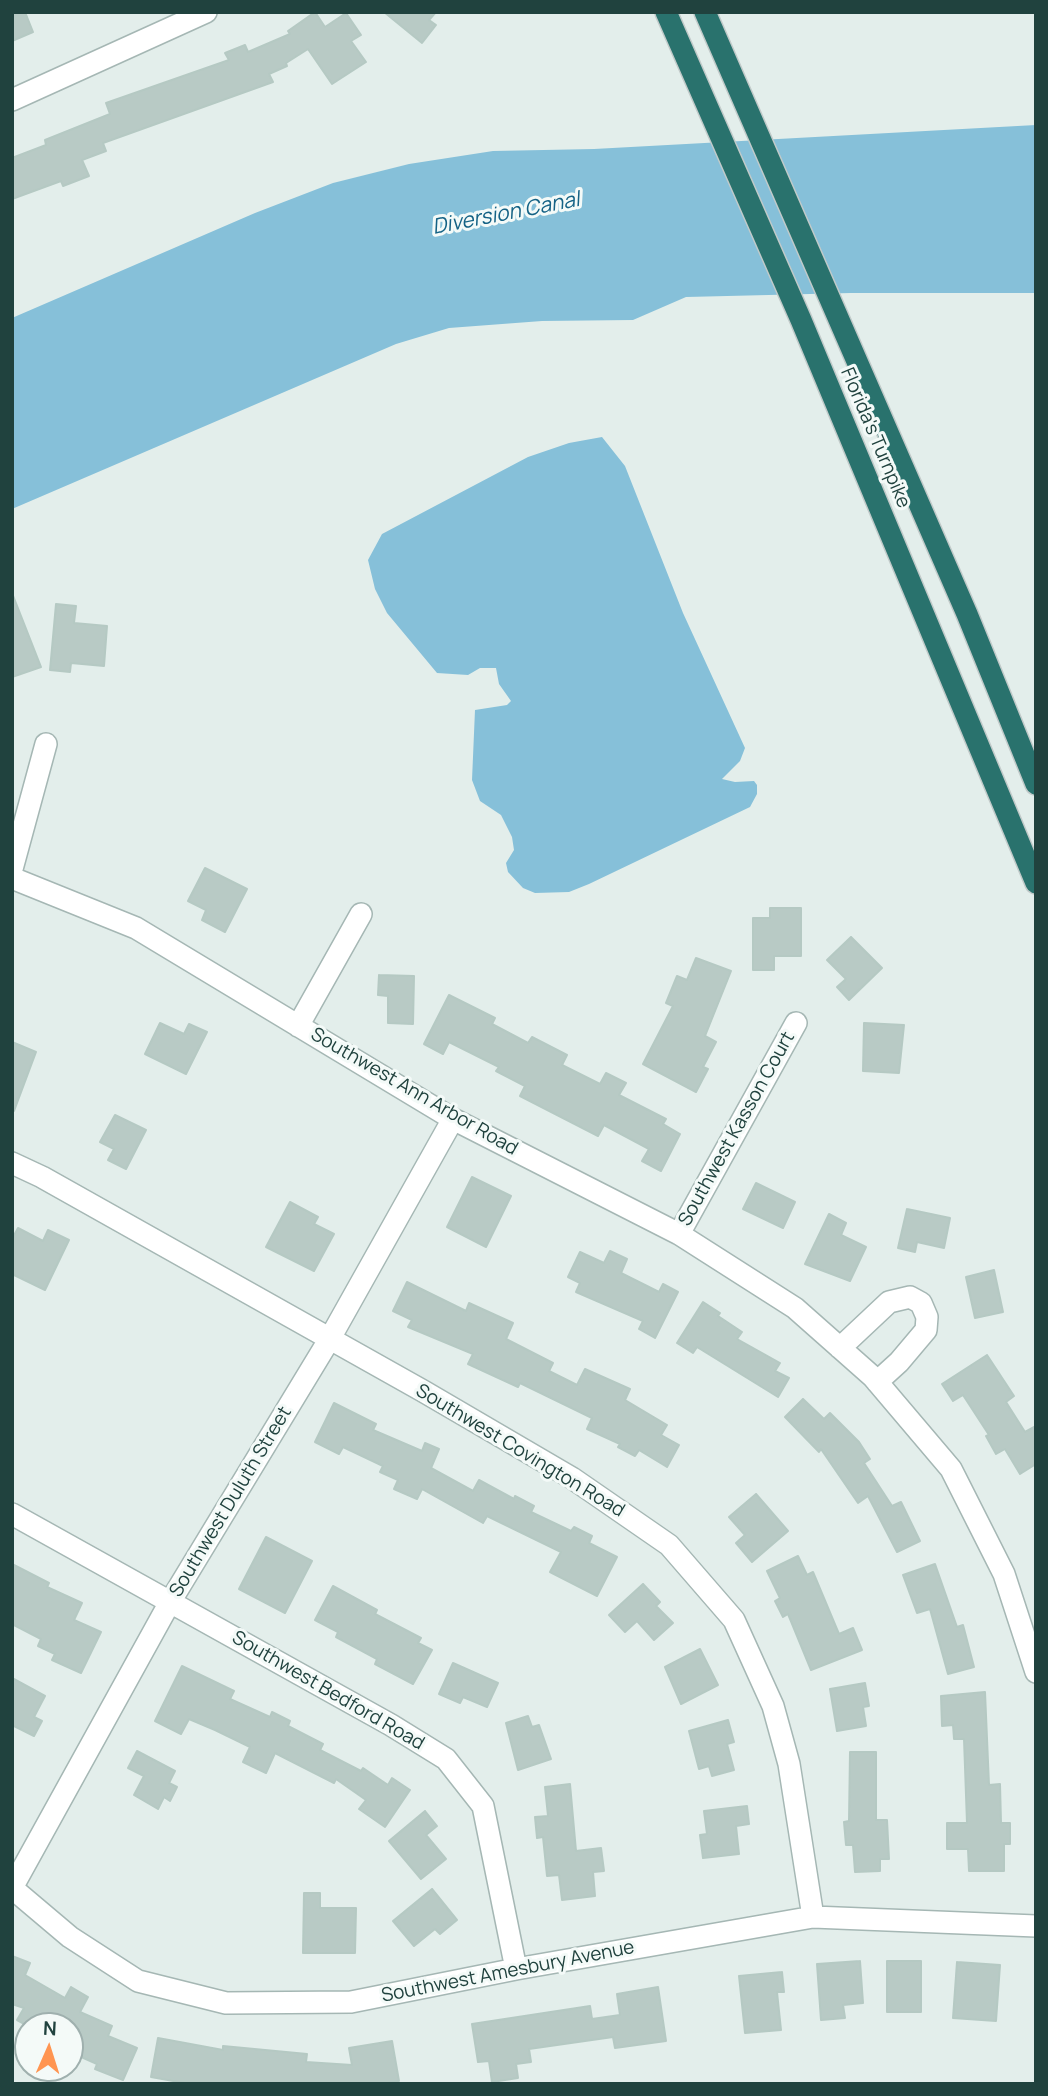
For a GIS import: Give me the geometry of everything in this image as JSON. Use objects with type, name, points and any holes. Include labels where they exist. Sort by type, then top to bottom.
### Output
[{"type":"highway","name":"Florida's Turnpike","points":[[666,12],[801,320],[1036,883]]},
{"type":"highway","name":"Florida's Turnpike","points":[[705,12],[840,320],[1036,785]]},
{"type":"street","points":[[12,100],[206,12]]},
{"type":"street","points":[[12,869],[46,744]]},
{"type":"street","name":"Southwest Ann Arbor Road","points":[[12,878],[136,928],[453,1119],[679,1234],[795,1308],[877,1382],[951,1469],[1004,1574],[1036,1672]]},
{"type":"street","points":[[298,1026],[361,914]]},
{"type":"street","name":"Southwest Kasson Court","points":[[679,1234],[796,1023]]},
{"type":"street","name":"Southwest Duluth Street","points":[[12,1888],[170,1602],[329,1340],[453,1119]]},
{"type":"street","name":"Southwest Covington Road","points":[[12,1163],[42,1177],[572,1478],[669,1545],[734,1620],[773,1706],[789,1764],[813,1917]]},
{"type":"street","points":[[839,1348],[889,1302],[911,1297],[921,1303],[927,1317],[926,1330],[906,1355],[877,1382]]},
{"type":"street","name":"Southwest Bedford Road","points":[[12,1514],[391,1725],[446,1759],[482,1806],[516,1969]]},
{"type":"street","name":"Southwest Amesbury Avenue","points":[[12,1888],[70,1937],[138,1981],[226,2003],[351,2002],[516,1969],[813,1917],[1036,1926]]},
{"type":"water","name":"Diversion Canal","points":[[1036,125],[1036,293],[851,293],[686,297],[633,320],[542,321],[449,328],[396,344],[12,509],[12,318],[255,213],[333,183],[409,164],[493,151],[594,149]]},
{"type":"water","points":[[602,437],[625,466],[683,613],[745,748],[740,761],[722,779],[735,782],[754,781],[757,794],[750,807],[589,884],[569,892],[535,893],[523,888],[508,872],[506,863],[514,850],[512,837],[501,815],[480,801],[472,780],[475,710],[507,705],[511,701],[499,684],[496,668],[480,668],[468,675],[437,673],[387,613],[375,589],[368,560],[382,534],[528,457],[569,443]]},
{"type":"building","points":[[12,12],[25,12],[33,32],[12,41]]},
{"type":"building","points":[[315,12],[325,27],[346,13],[361,35],[351,41],[366,62],[332,84],[308,49],[286,63],[287,66],[269,74],[273,82],[103,143],[106,151],[82,160],[89,176],[63,186],[61,181],[12,199],[12,158],[46,145],[45,140],[110,114],[106,103],[229,60],[225,53],[245,45],[248,52],[290,34],[288,31]]},
{"type":"building","points":[[384,12],[436,12],[429,20],[436,25],[422,43]]},
{"type":"building","points":[[12,593],[41,667],[12,677]]},
{"type":"building","points":[[56,604],[76,606],[74,623],[107,626],[104,666],[71,663],[70,672],[50,670]]},
{"type":"building","points":[[205,868],[247,889],[225,932],[202,920],[206,910],[188,901]]},
{"type":"building","points":[[770,908],[801,908],[801,956],[774,956],[774,970],[753,970],[753,918],[770,918]]},
{"type":"building","points":[[851,937],[882,968],[849,1000],[837,987],[846,979],[827,960]]},
{"type":"building","points":[[696,958],[731,971],[705,1036],[716,1042],[703,1067],[708,1069],[696,1092],[643,1064],[673,1006],[666,1003],[677,976],[687,980]]},
{"type":"building","points":[[379,975],[414,976],[413,1024],[388,1023],[388,996],[378,995]]},
{"type":"building","points":[[449,995],[495,1018],[492,1024],[528,1043],[532,1037],[567,1055],[562,1065],[600,1084],[606,1073],[626,1083],[619,1095],[666,1119],[663,1124],[680,1134],[661,1171],[642,1161],[649,1149],[604,1125],[598,1136],[520,1096],[525,1086],[496,1071],[499,1067],[449,1042],[443,1054],[424,1044]]},
{"type":"building","points":[[160,1023],[184,1034],[189,1024],[207,1032],[186,1074],[145,1054]]},
{"type":"building","points":[[864,1023],[904,1025],[899,1073],[863,1071]]},
{"type":"building","points":[[12,1042],[36,1052],[14,1111],[12,1111]]},
{"type":"building","points":[[115,1115],[146,1130],[126,1169],[108,1160],[114,1149],[100,1142]]},
{"type":"building","points":[[472,1177],[511,1196],[486,1247],[447,1227]]},
{"type":"building","points":[[756,1183],[795,1202],[783,1228],[743,1209]]},
{"type":"building","points":[[290,1202],[318,1217],[314,1224],[334,1234],[314,1271],[266,1247]]},
{"type":"building","points":[[907,1209],[950,1218],[944,1248],[917,1242],[915,1252],[898,1248]]},
{"type":"building","points":[[829,1214],[846,1223],[841,1235],[866,1247],[850,1281],[805,1264]]},
{"type":"building","points":[[18,1228],[43,1241],[48,1230],[69,1240],[45,1290],[12,1274],[12,1239]]},
{"type":"building","points":[[610,1251],[627,1259],[621,1273],[659,1292],[663,1284],[678,1292],[655,1338],[639,1329],[643,1321],[576,1292],[580,1283],[568,1277],[580,1252],[604,1263]]},
{"type":"building","points":[[994,1270],[1003,1312],[975,1318],[966,1277]]},
{"type":"building","points":[[407,1282],[466,1311],[469,1303],[513,1323],[506,1339],[553,1363],[549,1371],[577,1385],[585,1369],[630,1389],[625,1400],[667,1425],[661,1435],[679,1445],[667,1467],[639,1450],[635,1456],[618,1447],[620,1444],[587,1429],[592,1418],[520,1383],[518,1387],[468,1364],[473,1354],[408,1327],[412,1320],[393,1311]]},
{"type":"building","points":[[703,1302],[742,1332],[737,1339],[780,1363],[775,1371],[789,1378],[778,1397],[697,1347],[693,1353],[677,1343]]},
{"type":"building","points":[[987,1355],[1014,1396],[1006,1402],[1025,1432],[1036,1426],[1036,1464],[1020,1474],[1005,1449],[996,1454],[986,1436],[989,1435],[963,1395],[953,1401],[942,1384]]},
{"type":"building","points":[[803,1399],[824,1419],[830,1413],[859,1442],[870,1459],[864,1463],[892,1506],[901,1502],[920,1541],[897,1552],[868,1496],[858,1503],[821,1449],[819,1452],[785,1417]]},
{"type":"building","points":[[334,1403],[376,1424],[373,1430],[422,1451],[425,1443],[439,1449],[431,1468],[473,1491],[479,1480],[514,1499],[515,1496],[534,1506],[531,1512],[571,1531],[574,1527],[592,1536],[589,1543],[617,1557],[597,1596],[550,1572],[561,1552],[487,1516],[483,1523],[422,1489],[417,1499],[394,1489],[398,1480],[380,1472],[383,1466],[343,1447],[339,1454],[315,1442]]},
{"type":"building","points":[[756,1494],[788,1531],[752,1562],[736,1543],[745,1535],[729,1517]]},
{"type":"building","points":[[266,1537],[312,1561],[285,1613],[239,1589]]},
{"type":"building","points":[[798,1556],[807,1575],[813,1572],[839,1634],[853,1628],[862,1650],[811,1670],[788,1614],[783,1617],[775,1601],[780,1598],[767,1571]]},
{"type":"building","points":[[12,1564],[49,1583],[47,1587],[82,1603],[74,1620],[101,1632],[81,1673],[52,1660],[55,1654],[38,1646],[41,1639],[12,1624]]},
{"type":"building","points":[[935,1564],[957,1627],[963,1625],[974,1667],[948,1674],[930,1609],[917,1613],[903,1575]]},
{"type":"building","points":[[643,1584],[660,1602],[656,1606],[673,1623],[654,1640],[637,1621],[625,1632],[609,1615]]},
{"type":"building","points":[[333,1586],[377,1610],[375,1614],[421,1638],[418,1643],[432,1650],[413,1684],[375,1664],[377,1659],[336,1637],[338,1632],[315,1620]]},
{"type":"building","points":[[700,1649],[718,1685],[681,1704],[665,1667]]},
{"type":"building","points":[[453,1663],[498,1683],[487,1707],[463,1697],[460,1703],[439,1694]]},
{"type":"building","points":[[182,1666],[234,1691],[230,1699],[270,1717],[272,1712],[290,1721],[288,1726],[323,1744],[320,1750],[361,1771],[363,1768],[388,1785],[392,1778],[410,1790],[385,1827],[359,1809],[366,1800],[336,1779],[334,1783],[275,1753],[266,1773],[243,1762],[250,1747],[215,1730],[189,1719],[181,1734],[155,1721]]},
{"type":"building","points":[[12,1678],[45,1696],[34,1717],[42,1721],[34,1736],[12,1725]]},
{"type":"building","points":[[865,1683],[869,1706],[863,1707],[866,1726],[837,1731],[830,1689]]},
{"type":"building","points":[[985,1692],[989,1785],[1000,1784],[1001,1823],[1010,1823],[1010,1844],[1004,1844],[1004,1871],[969,1871],[968,1849],[947,1849],[947,1823],[967,1823],[964,1739],[954,1739],[953,1725],[942,1726],[941,1696]]},
{"type":"building","points":[[528,1716],[532,1727],[539,1725],[551,1759],[518,1770],[506,1723]]},
{"type":"building","points":[[728,1720],[734,1742],[727,1744],[734,1770],[712,1776],[709,1766],[699,1769],[689,1731]]},
{"type":"building","points":[[137,1751],[175,1771],[169,1783],[177,1787],[170,1801],[164,1797],[158,1809],[134,1795],[144,1776],[128,1768]]},
{"type":"building","points":[[850,1752],[876,1752],[876,1820],[887,1820],[889,1859],[880,1859],[880,1871],[855,1872],[853,1845],[846,1845],[844,1822],[849,1821]]},
{"type":"building","points":[[570,1784],[576,1851],[601,1848],[604,1871],[593,1872],[595,1896],[562,1900],[559,1875],[547,1876],[543,1837],[537,1838],[535,1817],[548,1816],[545,1787]]},
{"type":"building","points":[[747,1806],[749,1824],[736,1826],[739,1854],[703,1858],[700,1835],[707,1834],[704,1811]]},
{"type":"building","points":[[425,1811],[437,1826],[426,1835],[446,1859],[421,1879],[389,1841]]},
{"type":"building","points":[[432,1889],[457,1920],[440,1934],[435,1929],[414,1946],[393,1921]]},
{"type":"building","points":[[304,1893],[320,1893],[320,1908],[356,1908],[355,1953],[303,1953]]},
{"type":"building","points":[[12,1956],[30,1963],[25,1975],[65,1998],[71,1987],[88,1997],[80,2012],[22,2012],[24,2008],[12,2004]]},
{"type":"building","points":[[860,1961],[863,2003],[843,2005],[845,2018],[821,2020],[817,1964]]},
{"type":"building","points":[[887,1961],[921,1961],[921,2012],[887,2012]]},
{"type":"building","points":[[957,1962],[1000,1965],[996,2021],[953,2018]]},
{"type":"building","points":[[782,1972],[784,1992],[777,1992],[781,2030],[745,2033],[739,1976]]},
{"type":"building","points":[[658,1987],[666,2041],[615,2048],[613,2037],[529,2049],[531,2062],[516,2064],[518,2078],[492,2082],[489,2061],[478,2062],[472,2024],[590,2006],[592,2019],[620,2015],[617,1994]]},
{"type":"building","points":[[84,2014],[112,2026],[108,2036],[137,2048],[123,2080],[95,2069],[97,2064],[84,2058]]},
{"type":"building","points":[[158,2038],[223,2050],[223,2046],[307,2054],[306,2062],[352,2065],[349,2048],[392,2041],[399,2081],[383,2084],[190,2084],[151,2077]]}]
